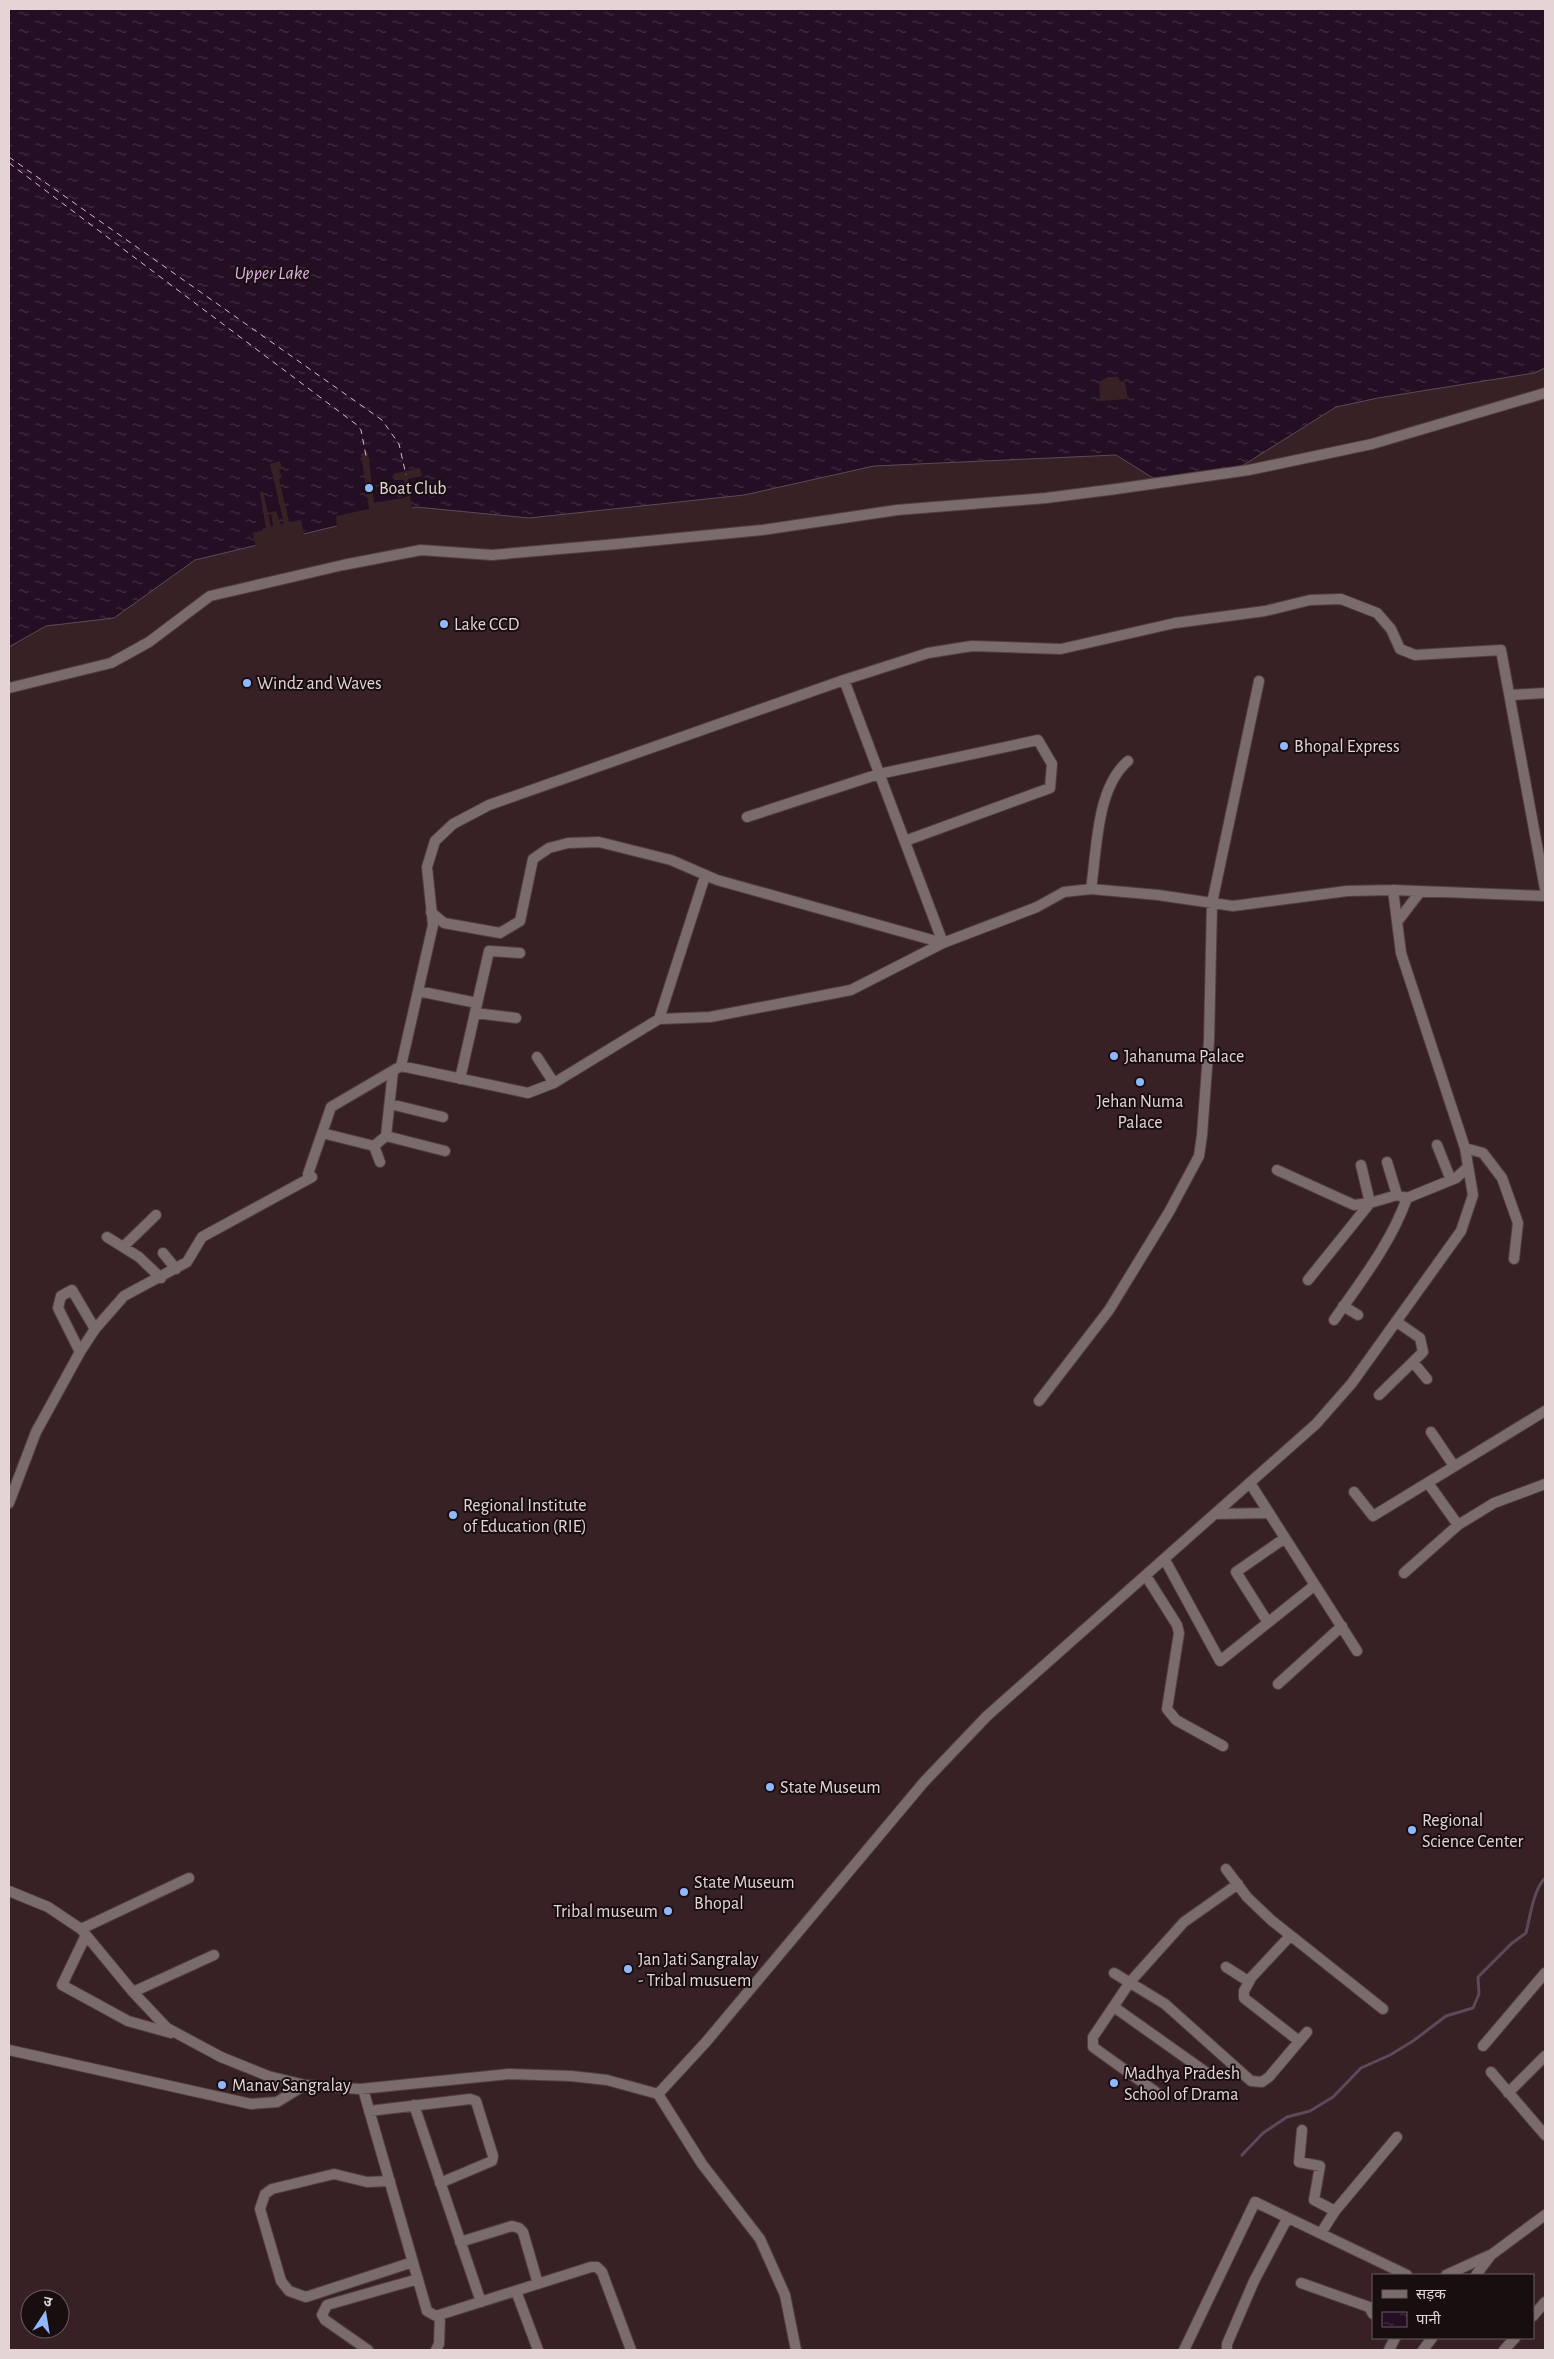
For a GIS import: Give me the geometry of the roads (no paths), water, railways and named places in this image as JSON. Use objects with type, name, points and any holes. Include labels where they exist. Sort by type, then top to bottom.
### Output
[{"type":"street","points":[[9,688],[111,663],[149,642],[210,596],[343,565],[421,550],[492,555],[762,530],[898,510],[1046,498],[1116,490],[1249,470],[1372,444],[1545,394]]},
{"type":"street","points":[[374,1146],[386,1136],[397,1069],[418,991],[432,925],[427,867],[435,840],[453,824],[489,804],[844,680],[928,653],[972,646],[1061,650],[1175,623],[1265,611],[1310,600],[1341,599],[1377,613],[1390,629],[1400,649],[1406,653],[1415,655],[1501,650],[1511,695],[1545,889]]},
{"type":"street","points":[[844,680],[943,943]]},
{"type":"street","points":[[1039,1401],[1109,1310],[1169,1212],[1199,1156],[1209,1041],[1212,903],[1259,681]]},
{"type":"street","points":[[1511,695],[1545,693]]},
{"type":"street","points":[[747,816],[879,774],[1038,740],[1052,764],[1050,788],[905,841]]},
{"type":"street","points":[[1091,889],[1105,794],[1122,766],[1128,761]]},
{"type":"street","points":[[431,912],[444,923],[500,933],[520,921],[533,859],[549,848],[568,843],[599,842],[670,860],[705,876],[943,943]]},
{"type":"street","points":[[659,1019],[705,876]]},
{"type":"street","points":[[9,1503],[36,1432],[80,1352],[95,1329],[124,1296],[176,1270],[187,1262],[202,1237],[312,1177],[308,1174],[331,1108],[397,1069],[460,1078],[528,1093],[554,1084],[659,1019],[710,1017],[851,990],[943,943],[1037,907],[1064,892],[1091,889],[1158,895],[1233,906],[1347,891],[1393,890],[1545,896]]},
{"type":"street","points":[[658,2094],[706,2042],[924,1782],[987,1716],[1316,1424],[1352,1382],[1461,1231],[1473,1195],[1465,1148],[1401,953],[1393,890]]},
{"type":"street","points":[[1397,922],[1420,892]]},
{"type":"street","points":[[460,1078],[489,951],[520,954]]},
{"type":"street","points":[[418,991],[516,1018]]},
{"type":"street","points":[[537,1057],[554,1084]]},
{"type":"street","points":[[390,1104],[443,1117]]},
{"type":"street","points":[[322,1134],[374,1146]]},
{"type":"street","points":[[386,1136],[445,1151]]},
{"type":"street","points":[[1437,1145],[1451,1180]]},
{"type":"street","points":[[374,1146],[380,1162]]},
{"type":"street","points":[[1465,1148],[1482,1153],[1502,1178],[1518,1223],[1514,1259]]},
{"type":"street","points":[[1334,1320],[1395,1227],[1402,1197],[1388,1162]]},
{"type":"street","points":[[1361,1165],[1370,1203]]},
{"type":"street","points":[[1276,1170],[1354,1205],[1402,1197],[1451,1180],[1468,1167]]},
{"type":"street","points":[[1308,1280],[1370,1203]]},
{"type":"street","points":[[123,1247],[156,1215]]},
{"type":"street","points":[[107,1237],[139,1257],[161,1278]]},
{"type":"street","points":[[163,1253],[176,1270]]},
{"type":"street","points":[[80,1352],[58,1308],[60,1296],[72,1290],[95,1329]]},
{"type":"street","points":[[1343,1306],[1358,1315]]},
{"type":"street","points":[[1379,1395],[1423,1352],[1420,1338],[1397,1322]]},
{"type":"street","points":[[1413,1362],[1427,1379]]},
{"type":"street","points":[[1354,1492],[1372,1516],[1545,1411]]},
{"type":"street","points":[[1431,1432],[1454,1466]]},
{"type":"street","points":[[1250,1483],[1357,1651]]},
{"type":"street","points":[[1428,1483],[1458,1525]]},
{"type":"street","points":[[1404,1573],[1458,1525],[1494,1503],[1545,1484]]},
{"type":"street","points":[[1215,1514],[1269,1513]]},
{"type":"street","points":[[1267,1621],[1236,1572],[1285,1538]]},
{"type":"street","points":[[1164,1560],[1220,1661],[1267,1621],[1315,1585]]},
{"type":"street","points":[[1146,1576],[1177,1625],[1180,1633],[1167,1709],[1176,1720],[1223,1746]]},
{"type":"street","points":[[1278,1684],[1342,1626]]},
{"type":"street","points":[[1226,1869],[1247,1897],[1290,1936],[1383,2009]]},
{"type":"street","points":[[189,1878],[84,1932],[62,1985],[128,2021],[177,2035],[268,2076],[305,2085],[363,2089],[509,2074],[607,2080],[658,2094],[702,2164],[760,2239],[785,2295],[796,2350]]},
{"type":"street","points":[[1160,2094],[1093,2047],[1093,2037],[1130,1982],[1184,1922],[1238,1884]]},
{"type":"street","points":[[9,1891],[48,1907],[84,1932],[133,1992],[167,2028],[177,2035]]},
{"type":"street","points":[[1290,1936],[1250,1980],[1244,1991],[1244,1998],[1299,2042]]},
{"type":"street","points":[[133,1992],[214,1954]]},
{"type":"street","points":[[1226,1967],[1244,1980],[1250,1980]]},
{"type":"street","points":[[1114,1972],[1164,2004],[1251,2081],[1262,2082],[1269,2077],[1307,2032]]},
{"type":"street","points":[[1483,2046],[1545,1973]]},
{"type":"street","points":[[1114,2007],[1207,2073]]},
{"type":"street","points":[[9,2050],[251,2104],[277,2102],[305,2085]]},
{"type":"street","points":[[1508,2093],[1545,2056]]},
{"type":"street","points":[[1491,2072],[1545,2134]]},
{"type":"street","points":[[363,2089],[427,2310],[436,2316],[591,2267],[597,2268],[602,2272],[631,2350]]},
{"type":"street","points":[[370,2111],[470,2099],[476,2101],[480,2107],[493,2156],[492,2161],[440,2183]]},
{"type":"street","points":[[414,2106],[481,2302]]},
{"type":"street","points":[[1302,2130],[1299,2162],[1320,2166],[1314,2200],[1335,2211]]},
{"type":"street","points":[[1322,2233],[1335,2211],[1397,2136]]},
{"type":"street","points":[[390,2181],[367,2182],[334,2174],[272,2189],[265,2194],[260,2209],[281,2281],[297,2295],[306,2297],[413,2262]]},
{"type":"street","points":[[1184,2350],[1254,2202],[1405,2274]]},
{"type":"street","points":[[1448,2274],[1491,2255],[1545,2215]]},
{"type":"street","points":[[1227,2350],[1226,2344],[1254,2280],[1287,2219]]},
{"type":"street","points":[[460,2242],[512,2226],[520,2228],[523,2232],[538,2284]]},
{"type":"street","points":[[1477,2274],[1491,2255]]},
{"type":"street","points":[[368,2350],[325,2320],[322,2315],[327,2304],[418,2279]]},
{"type":"street","points":[[1301,2283],[1369,2307],[1372,2312]]},
{"type":"street","points":[[516,2291],[538,2350]]},
{"type":"street","points":[[1534,2315],[1545,2302]]},
{"type":"street","points":[[436,2350],[439,2344],[440,2315]]},
{"type":"street","points":[[1423,2350],[1431,2339]]},
{"type":"street","points":[[1504,2350],[1514,2339]]},
{"type":"water","name":"Upper Lake","points":[[9,9],[1545,9],[1545,368],[1534,373],[1378,398],[1336,407],[1237,469],[1153,478],[1116,455],[874,466],[744,495],[529,518],[416,507],[195,560],[114,618],[46,626],[9,647]]},
{"type":"waterway","points":[[1242,2155],[1263,2133],[1287,2117],[1310,2111],[1333,2097],[1361,2068],[1390,2055],[1413,2041],[1446,2016],[1473,2008],[1479,1994],[1478,1977],[1511,1944],[1526,1933],[1535,1897],[1545,1878]]},
{"type":"place","name":"Boat Club","points":[[369,488]]},
{"type":"place","name":"Lake CCD","points":[[444,624]]},
{"type":"place","name":"Windz and Waves","points":[[247,683]]},
{"type":"place","name":"Bhopal Express","points":[[1284,746]]},
{"type":"place","name":"Jahanuma Palace","points":[[1114,1056]]},
{"type":"place","name":"Jehan Numa Palace","points":[[1140,1082]]},
{"type":"place","name":"Regional Institute of Education (RIE)","points":[[453,1515]]},
{"type":"place","name":"State Museum","points":[[770,1787]]},
{"type":"place","name":"Regional Science Center","points":[[1412,1830]]},
{"type":"place","name":"State Museum Bhopal","points":[[684,1892]]},
{"type":"place","name":"Tribal museum","points":[[668,1911]]},
{"type":"place","name":"Jan Jati Sangralay - Tribal musuem","points":[[628,1969]]},
{"type":"place","name":"Madhya Pradesh School of Drama","points":[[1114,2083]]},
{"type":"place","name":"Manav Sangralay","points":[[222,2085]]}]
